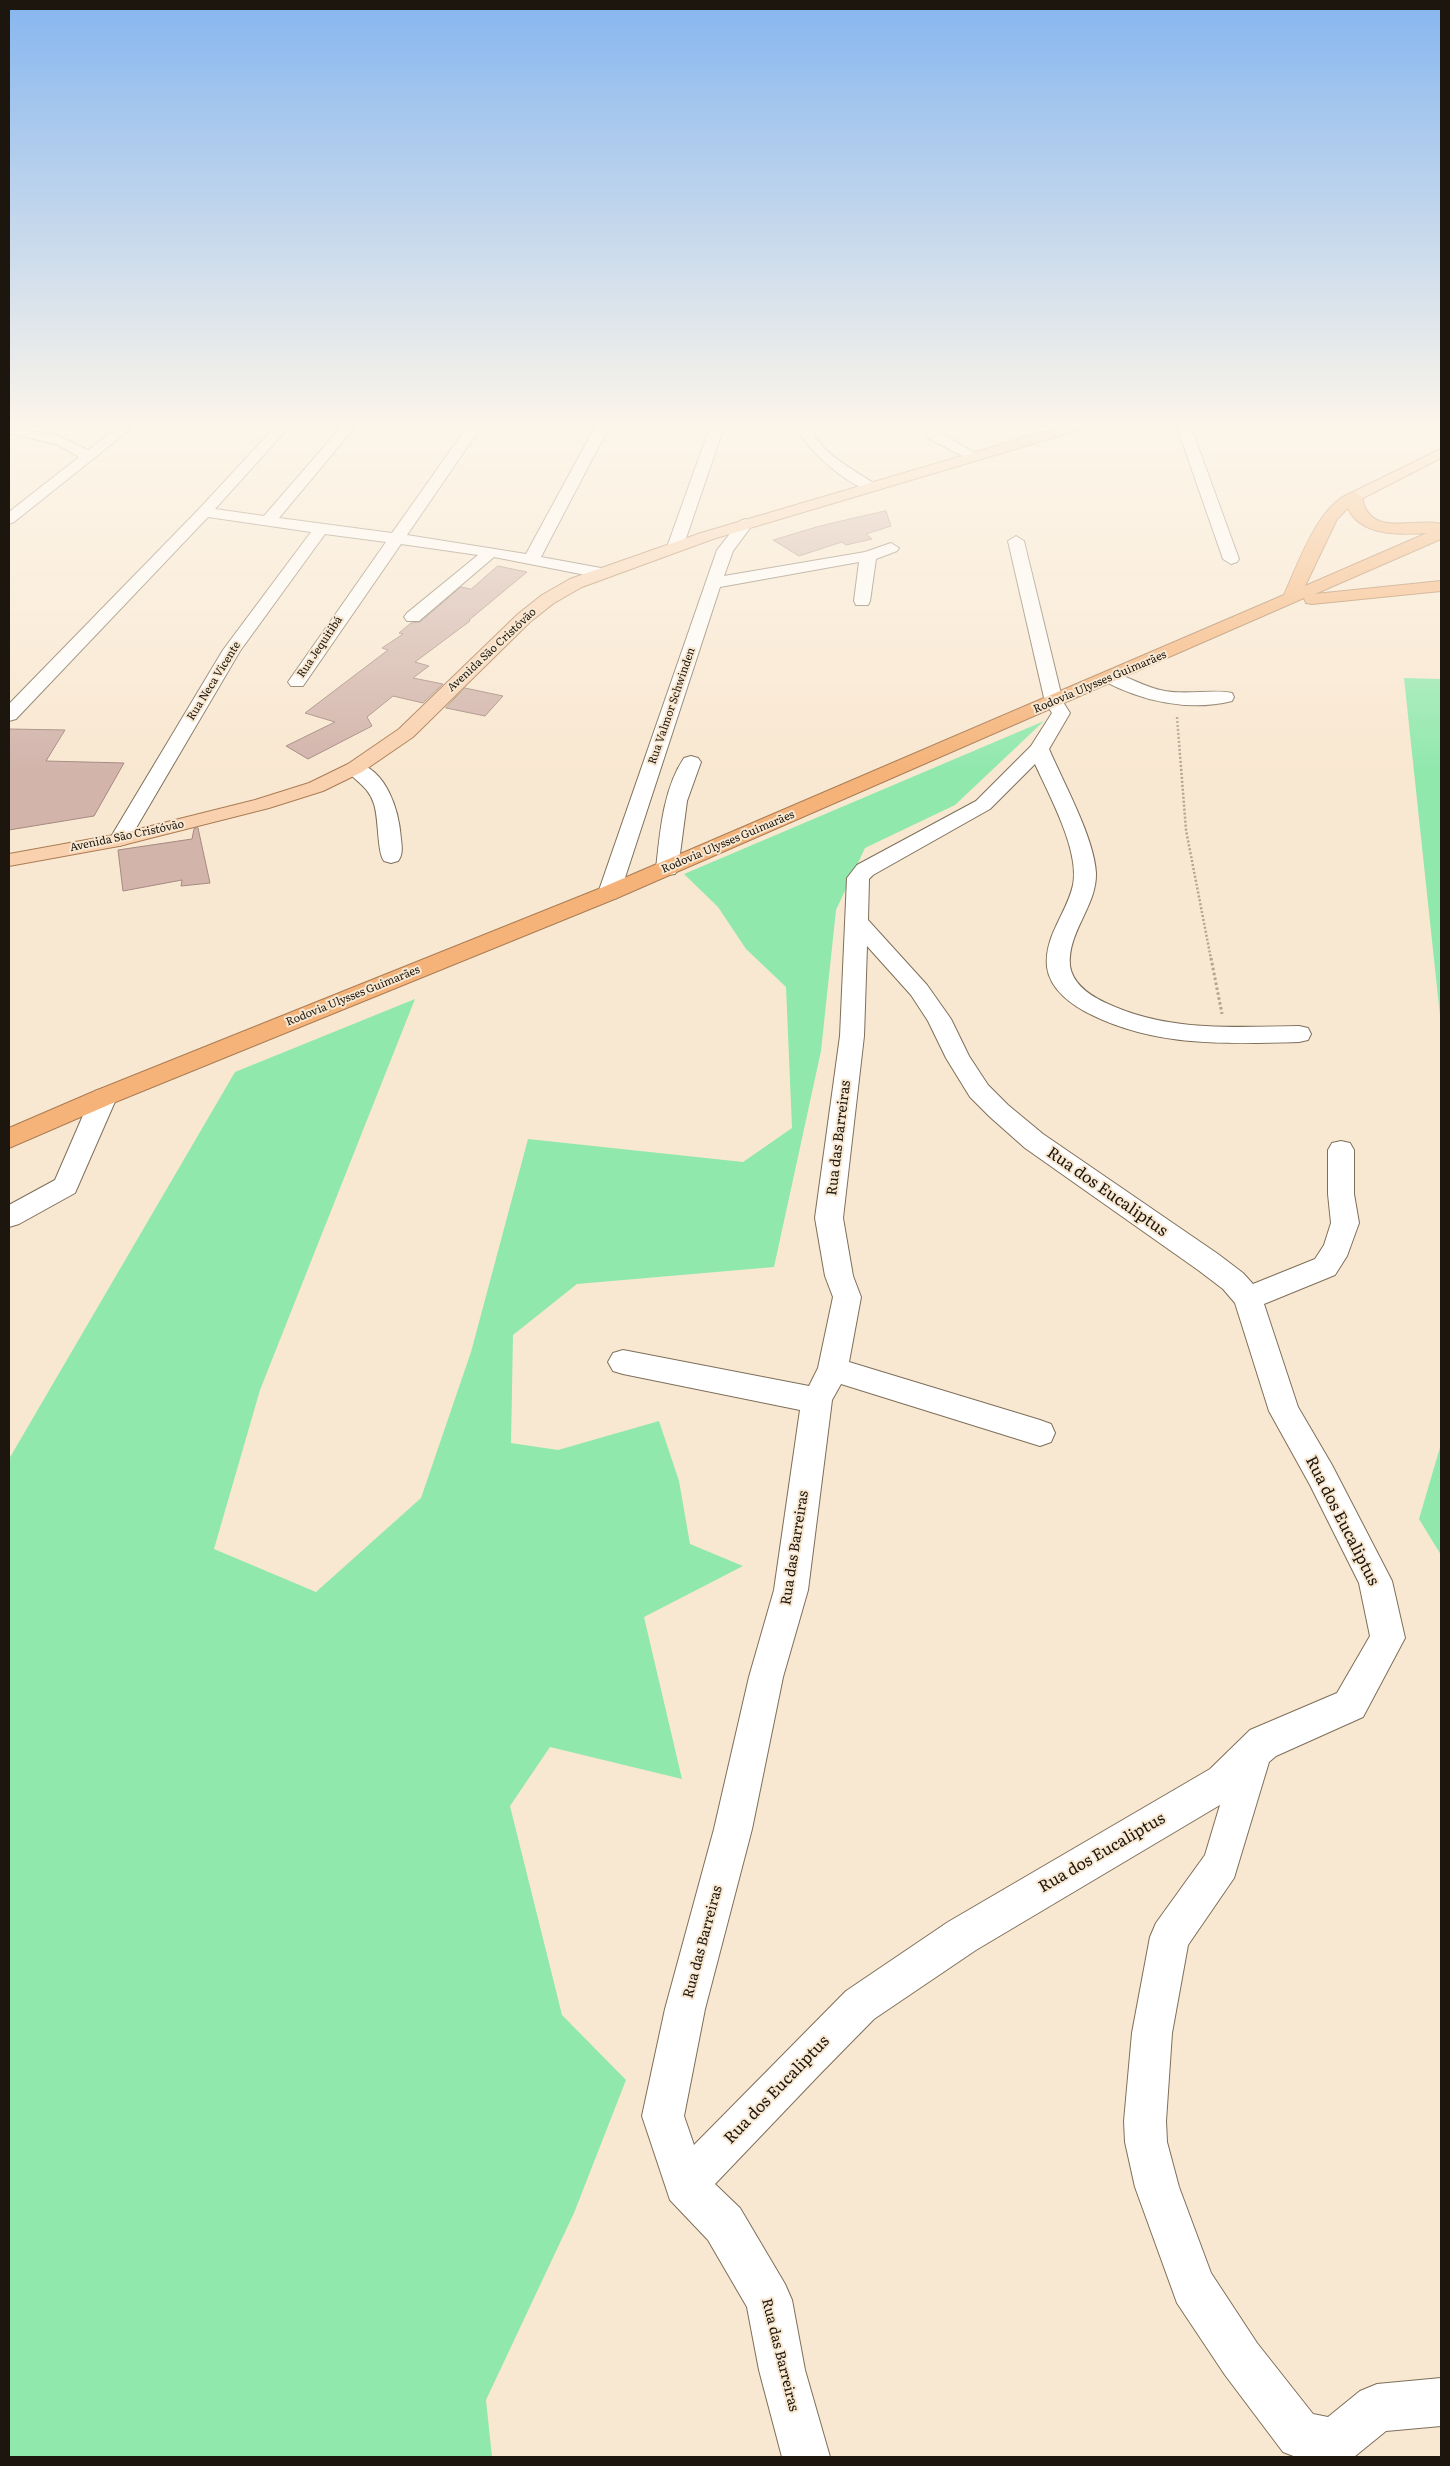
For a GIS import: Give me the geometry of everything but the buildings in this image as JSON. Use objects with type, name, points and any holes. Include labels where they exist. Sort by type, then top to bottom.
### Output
[{"type":"highway","points":[[1318,542],[1290,599],[1317,599],[1441,586]]},
{"type":"highway","name":"Rodovia Ulysses Guimarães","points":[[9,1139],[104,1097],[609,894],[1420,542]]},
{"type":"main road","name":"Avenida São Cristóvão","points":[[9,860],[118,840],[262,804],[316,787],[355,768],[406,733],[530,614],[555,595],[601,573],[690,542]]},
{"type":"street","points":[[9,715],[175,542]]},
{"type":"street","name":"Rua Neca Vicente","points":[[118,840],[232,650],[311,542]]},
{"type":"street","name":"Rua Jequitibá","points":[[296,682],[392,542]]},
{"type":"street","points":[[423,542],[532,558],[601,573]]},
{"type":"street","points":[[532,558],[541,542]]},
{"type":"street","points":[[675,547],[677,542]]},
{"type":"street","name":"Rua Valmor Schwinden","points":[[609,894],[713,583],[726,550],[732,542]]},
{"type":"street","points":[[1016,542],[1054,702]]},
{"type":"street","points":[[1225,542],[1231,559]]},
{"type":"street","points":[[713,583],[868,556],[891,548]]},
{"type":"street","points":[[413,618],[491,552]]},
{"type":"street","points":[[862,601],[868,556]]},
{"type":"street","points":[[1110,677],[1138,691],[1176,699],[1198,700],[1225,697]]},
{"type":"street","name":"Rua das Barreiras","points":[[806,2457],[782,2370],[769,2300],[724,2224],[685,2185],[663,2116],[685,2008],[733,1829],[766,1677],[791,1590],[817,1400],[833,1369],[847,1297],[839,1276],[829,1218],[852,1036],[858,923],[856,887],[858,878],[865,870],[983,805],[1039,749],[1060,713],[1054,702]]},
{"type":"street","points":[[1039,749],[1078,844],[1085,873],[1080,897],[1070,916],[1058,951],[1059,969],[1068,987],[1081,1000],[1110,1016],[1144,1027],[1182,1034],[1224,1036],[1299,1034]]},
{"type":"street","points":[[666,869],[673,812],[682,781],[691,762]]},
{"type":"street","points":[[355,768],[375,785],[386,809],[392,831],[391,857]]},
{"type":"street","name":"Rua dos Eucaliptus","points":[[685,2185],[805,2059],[860,2005],[962,1936],[1223,1782],[1264,1743],[1350,1705],[1388,1638],[1375,1581],[1321,1475],[1284,1411],[1270,1372],[1248,1298],[1233,1281],[1208,1262],[1034,1141],[999,1111],[979,1091],[958,1058],[939,1019],[919,990],[858,923]]},
{"type":"street","points":[[9,1217],[66,1186],[104,1097]]},
{"type":"street","points":[[1248,1298],[1325,1267],[1337,1248],[1344,1223],[1340,1150]]},
{"type":"street","points":[[623,1362],[817,1400]]},
{"type":"street","points":[[833,1369],[1040,1433]]},
{"type":"street","points":[[1255,1751],[1221,1865],[1170,1937],[1152,2033],[1145,2121],[1146,2142],[1157,2187],[1193,2287],[1241,2359],[1300,2435],[1335,2442],[1377,2408],[1441,2402]]},
{"type":"path","points":[[1176,699],[1186,830],[1222,1002],[1224,1036]]},
{"type":"green space","points":[[1404,678],[1441,679],[1441,1025]]},
{"type":"green space","points":[[1044,721],[955,805],[865,848],[836,910],[821,1051],[774,1267],[577,1284],[513,1335],[511,1443],[558,1450],[659,1421],[679,1481],[690,1544],[743,1566],[644,1617],[682,1779],[550,1747],[510,1806],[562,2015],[626,2080],[574,2213],[486,2400],[492,2457],[9,2457],[9,1459],[235,1072],[415,999],[260,1390],[214,1549],[316,1592],[421,1498],[471,1352],[528,1139],[743,1162],[792,1128],[786,987],[746,949],[718,907],[684,874]]},
{"type":"green space","points":[[1441,1444],[1441,1555],[1419,1519]]}]
